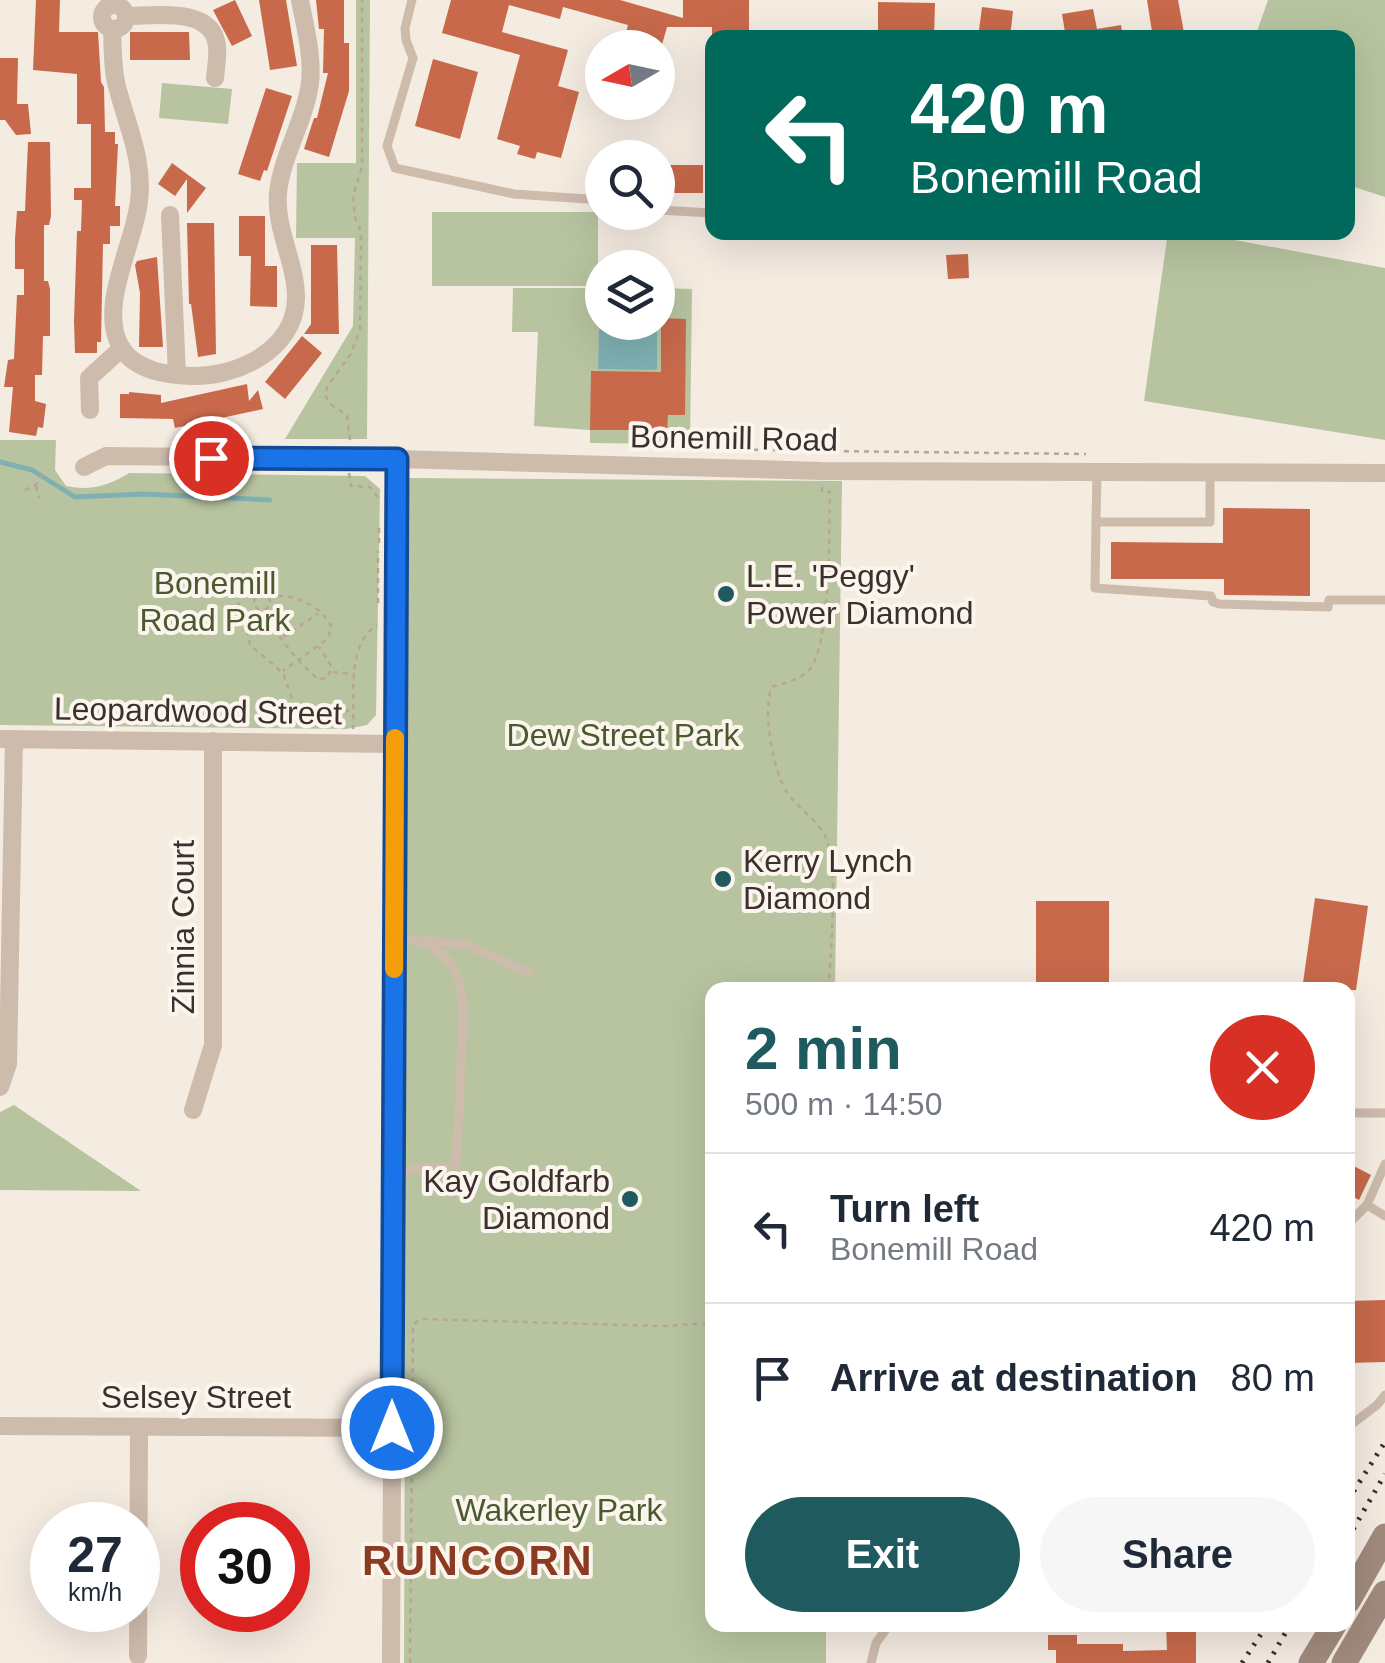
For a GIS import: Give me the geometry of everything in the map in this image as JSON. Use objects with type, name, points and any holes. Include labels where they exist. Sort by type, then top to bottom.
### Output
[{"type":"main road","points":[[1355,1589],[1385,1536]]},
{"type":"main road","points":[[1344,1663],[1385,1593]]},
{"type":"main road","points":[[1312,1663],[1330,1632]]},
{"type":"street","points":[[215,78],[218,43],[209,27],[188,16],[119,7],[122,26],[112,29],[118,89],[139,162],[140,200],[115,284],[114,319],[122,348],[146,369],[177,375],[228,373],[255,362],[274,346],[290,322],[296,300],[282,242],[278,193],[310,83],[308,38],[300,0]]},
{"type":"street","points":[[170,215],[177,375]]},
{"type":"street","points":[[90,410],[89,378],[122,348]]},
{"type":"street","name":"Bonemill Road","points":[[84,467],[106,456],[397,459],[822,471],[1385,473]]},
{"type":"street","points":[[392,1663],[397,459]]},
{"type":"street","points":[[0,1087],[8,1064],[7,739]]},
{"type":"street","name":"Leopardwood Street","points":[[7,739],[394,744]]},
{"type":"street","name":"Zinnia Court","points":[[193,1110],[212,1044],[212,742]]},
{"type":"street","name":"Selsey Street","points":[[0,1426],[392,1428]]},
{"type":"street","points":[[138,1656],[139,1426]]},
{"type":"lane","points":[[412,0],[405,28],[413,58],[386,146],[395,168],[514,194],[585,199]]},
{"type":"lane","points":[[675,211],[705,213]]},
{"type":"lane","points":[[1096,522],[1210,522],[1210,472]]},
{"type":"lane","points":[[1097,473],[1095,588],[1211,596],[1212,602],[1220,604],[1328,607],[1329,600],[1385,600]]},
{"type":"lane","points":[[394,938],[467,944],[530,973]]},
{"type":"lane","points":[[393,1172],[456,1165],[465,997],[451,965],[438,949],[423,940]]},
{"type":"lane","points":[[1355,1113],[1385,1113]]},
{"type":"lane","points":[[1355,1217],[1367,1204],[1385,1164]]},
{"type":"lane","points":[[1367,1204],[1385,1216]]},
{"type":"lane","points":[[1355,1422],[1385,1395]]},
{"type":"lane","points":[[871,1663],[876,1643],[884,1632]]},
{"type":"path","points":[[362,0],[362,166],[353,196],[360,232],[360,330],[350,356],[325,395],[349,420],[351,486],[370,487],[380,502]]},
{"type":"path","points":[[24,490],[36,484],[46,470]]},
{"type":"path","points":[[822,471],[822,492],[830,492],[819,651],[808,672],[772,687],[767,709],[773,755],[784,789],[828,839],[829,982]]},
{"type":"path","points":[[36,484],[39,498]]},
{"type":"path","points":[[380,521],[380,609]]},
{"type":"path","points":[[220,578],[244,612],[250,646],[282,672],[292,703],[303,717],[342,714],[354,708]]},
{"type":"path","points":[[253,588],[255,607]]},
{"type":"path","points":[[256,596],[300,599],[320,613],[332,628],[318,646],[282,672]]},
{"type":"path","points":[[266,610],[270,604],[268,596]]},
{"type":"path","points":[[244,612],[255,607],[266,610],[281,639],[299,661],[318,678],[327,678],[332,672]]},
{"type":"path","points":[[281,639],[320,613]]},
{"type":"path","points":[[353,732],[358,649],[366,634],[379,623]]},
{"type":"path","points":[[318,646],[332,672]]},
{"type":"path","points":[[332,672],[356,674]]},
{"type":"path","points":[[410,1663],[413,1325],[420,1319],[662,1326],[705,1323]]},
{"type":"green space","points":[[356,0],[370,0],[367,439],[285,439],[353,326],[355,238],[296,238],[297,163],[356,163]]},
{"type":"green space","points":[[1268,0],[1385,0],[1385,197],[1355,187],[1355,30],[1257,30]]},
{"type":"green space","points":[[162,83],[232,89],[228,124],[159,118]]},
{"type":"green space","points":[[432,212],[585,212],[585,230],[598,230],[598,250],[585,250],[585,286],[432,286]]},
{"type":"green space","points":[[1167,240],[1235,240],[1385,268],[1385,440],[1144,401]]},
{"type":"green space","points":[[513,288],[585,288],[585,340],[675,340],[675,288],[692,289],[690,444],[590,443],[590,430],[534,426],[538,332],[512,332]]},
{"type":"green space","name":"Bonemill Road Park","points":[[0,440],[56,440],[55,470],[66,486],[83,488],[99,486],[129,473],[365,476],[380,489],[376,715],[367,725],[346,729],[0,725]]},
{"type":"green space","name":"Dew Street Park","points":[[408,478],[842,481],[835,982],[705,982],[705,1632],[826,1632],[826,1663],[404,1663]]},
{"type":"green space","points":[[14,1105],[141,1191],[0,1190],[0,1112]]},
{"type":"water","points":[[599,340],[657,340],[657,370],[598,369]]},
{"type":"building","points":[[36,0],[60,0],[59,32],[98,32],[105,132],[115,132],[118,144],[115,206],[120,206],[120,226],[110,226],[110,244],[103,244],[101,342],[97,342],[97,353],[75,353],[74,321],[82,200],[74,200],[74,188],[91,188],[91,124],[77,124],[77,74],[33,70]]},
{"type":"building","points":[[235,0],[252,36],[232,46],[213,10]]},
{"type":"building","points":[[259,0],[286,0],[297,66],[270,70]]},
{"type":"building","points":[[316,0],[344,0],[344,43],[349,43],[349,91],[329,157],[304,149],[317,118],[328,73],[323,73],[324,29],[319,29]]},
{"type":"building","points":[[451,0],[620,0],[683,18],[683,0],[749,0],[749,30],[627,30],[628,25],[563,7],[560,19],[509,5],[502,32],[568,50],[558,86],[579,92],[561,158],[537,152],[535,159],[517,154],[520,146],[497,139],[520,55],[442,33]]},
{"type":"building","points":[[1147,0],[1178,0],[1184,30],[1152,30]]},
{"type":"building","points":[[878,2],[935,3],[934,30],[878,30]]},
{"type":"building","points":[[982,7],[1013,11],[1011,30],[979,30]]},
{"type":"building","points":[[1093,9],[1097,29],[1121,25],[1122,30],[1065,30],[1062,14]]},
{"type":"building","points":[[130,32],[189,32],[190,60],[130,60]]},
{"type":"building","points":[[0,58],[18,58],[17,104],[28,104],[31,134],[16,135],[5,120],[0,120]]},
{"type":"building","points":[[433,59],[478,72],[460,139],[415,126]]},
{"type":"building","points":[[266,88],[292,96],[267,171],[264,170],[260,181],[238,174]]},
{"type":"building","points":[[28,142],[50,142],[51,216],[49,225],[44,225],[44,281],[48,281],[50,289],[50,336],[43,336],[42,375],[35,375],[35,401],[46,404],[43,428],[38,427],[36,436],[9,432],[13,387],[4,387],[8,360],[14,359],[17,295],[24,295],[24,269],[15,269],[15,239],[17,211],[25,211]]},
{"type":"building","points":[[172,163],[206,188],[187,213],[187,179],[175,196],[158,184]]},
{"type":"building","points":[[675,165],[703,165],[703,193],[675,193]]},
{"type":"building","points":[[239,216],[265,216],[265,266],[277,266],[277,307],[250,306],[251,256],[239,256]]},
{"type":"building","points":[[187,223],[214,223],[216,354],[198,357],[189,304]]},
{"type":"building","points":[[311,245],[337,245],[339,334],[304,334],[311,324]]},
{"type":"building","points":[[968,254],[969,278],[948,279],[946,255]]},
{"type":"building","points":[[157,257],[163,347],[139,347],[140,293],[135,265],[137,261]]},
{"type":"building","points":[[675,319],[686,319],[685,415],[668,415],[667,430],[590,430],[591,371],[661,372],[661,340],[675,340]]},
{"type":"building","points":[[302,336],[322,353],[285,399],[265,382]]},
{"type":"building","points":[[247,384],[249,401],[258,390],[263,409],[175,428],[173,419],[120,418],[120,394],[161,395],[161,403]]},
{"type":"building","points":[[1223,508],[1310,509],[1310,596],[1224,595],[1224,579],[1111,579],[1111,542],[1223,543]]},
{"type":"building","points":[[1315,898],[1368,906],[1356,990],[1355,982],[1303,982]]},
{"type":"building","points":[[1036,901],[1109,901],[1109,982],[1036,982]]},
{"type":"building","points":[[1355,1167],[1371,1175],[1359,1200],[1355,1198]]},
{"type":"building","points":[[1385,1300],[1385,1362],[1355,1363],[1355,1301]]},
{"type":"building","points":[[1166,1632],[1196,1632],[1196,1663],[1056,1663],[1056,1650],[1048,1650],[1048,1635],[1077,1635],[1077,1644],[1123,1644],[1123,1651],[1167,1650]]},
{"type":"waterway","points":[[0,462],[32,470],[75,497],[144,494],[270,500]]},
{"type":"railway","points":[[1355,1489],[1385,1442]]},
{"type":"railway","points":[[1355,1526],[1385,1474]]},
{"type":"railway","points":[[1242,1663],[1262,1632]]},
{"type":"railway","points":[[1268,1663],[1286,1632]]},
{"type":"slow traffic","points":[[394,969],[395,738]]},
{"type":"place","name":"L.E. 'Peggy' Power Diamond","points":[[726,594]]},
{"type":"place","name":"Kerry Lynch Diamond","points":[[723,879]]},
{"type":"place","name":"Kay Goldfarb Diamond","points":[[630,1199]]},
{"type":"district","name":"RUNCORN","points":[[478,1560]]},
{"type":"route","points":[[211,458],[397,459],[392,1428]]},
{"type":"park label","name":"Wakerley Park","points":[[559,1510]]}]
